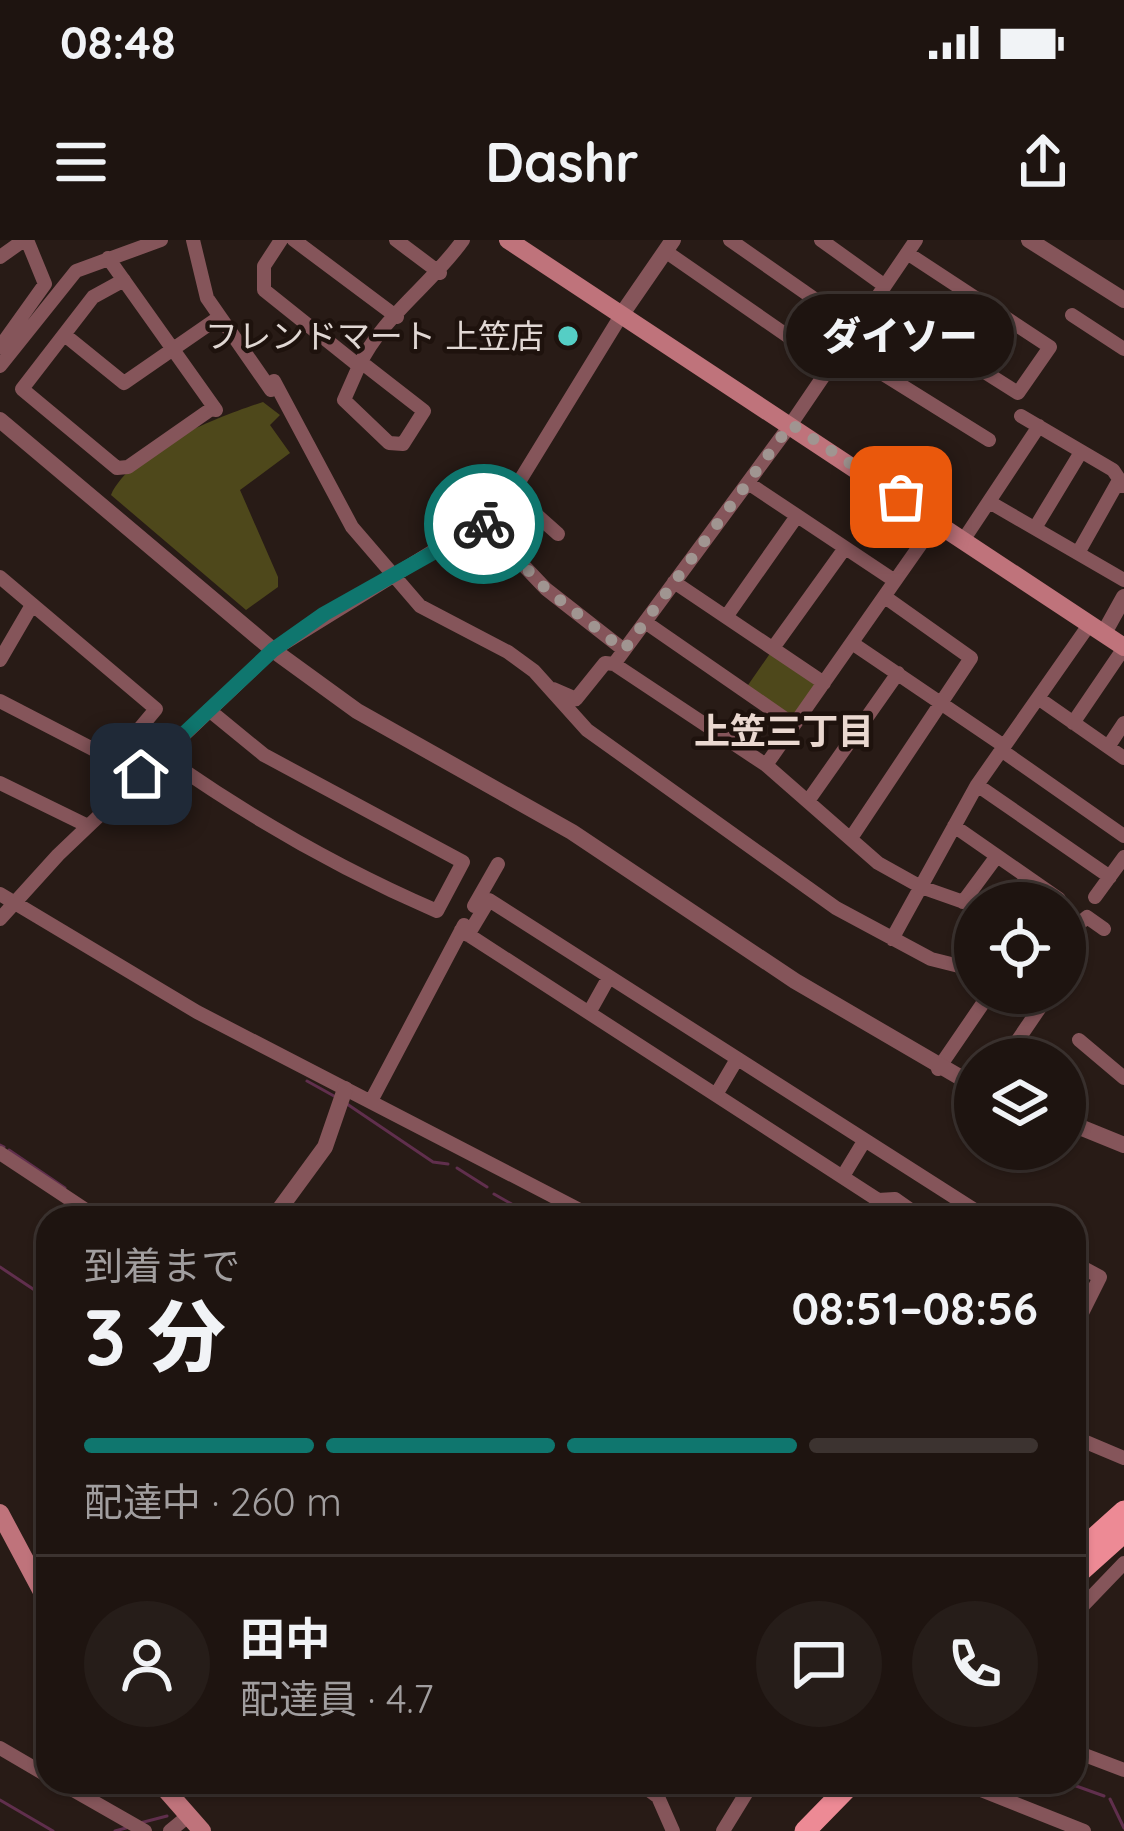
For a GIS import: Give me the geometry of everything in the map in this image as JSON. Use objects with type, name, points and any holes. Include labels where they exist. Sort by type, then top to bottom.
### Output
[{"type":"main road","points":[[508,240],[1124,648]]},
{"type":"main road","points":[[1086,1545],[1124,1510]]},
{"type":"main road","points":[[0,1513],[36,1580]]},
{"type":"main road","points":[[1086,1566],[1124,1532]]},
{"type":"main road","points":[[169,1794],[194,1824]]},
{"type":"main road","points":[[787,1831],[822,1794]]},
{"type":"main road","points":[[805,1831],[841,1794]]},
{"type":"street","points":[[0,257],[26,240],[45,284],[0,347]]},
{"type":"street","points":[[0,366],[64,280],[113,251],[160,240]]},
{"type":"street","points":[[193,240],[207,298],[218,318],[273,386],[352,527],[390,577],[420,606],[481,634],[541,680],[576,699],[605,663],[614,664],[766,765],[878,863],[920,887],[954,899]]},
{"type":"street","points":[[281,240],[264,266],[264,290],[360,364],[424,411],[403,444],[389,443],[344,400],[360,364],[372,341],[440,273],[463,240]]},
{"type":"street","points":[[295,240],[397,317]]},
{"type":"street","points":[[396,240],[440,273]]},
{"type":"street","points":[[730,240],[856,328]]},
{"type":"street","points":[[821,240],[885,286]]},
{"type":"street","points":[[1028,240],[1124,300]]},
{"type":"street","points":[[0,919],[7,897],[270,653],[484,524],[512,493],[669,246],[828,364]]},
{"type":"street","points":[[614,664],[791,424],[911,247],[1050,347],[1018,393],[874,302]]},
{"type":"street","points":[[113,251],[124,280],[216,410],[128,467],[111,466],[22,389],[93,297],[124,280]]},
{"type":"street","points":[[1072,315],[1124,349]]},
{"type":"street","points":[[67,336],[122,383],[218,318]]},
{"type":"street","points":[[843,349],[989,440]]},
{"type":"street","points":[[1021,416],[1113,470],[1121,484],[1078,553]]},
{"type":"street","points":[[0,421],[270,653],[357,711],[572,832],[954,1076]]},
{"type":"street","points":[[964,539],[1039,427]]},
{"type":"street","points":[[1035,528],[1082,452]]},
{"type":"street","points":[[748,483],[895,581]]},
{"type":"street","points":[[512,493],[558,534]]},
{"type":"street","points":[[991,503],[1124,580]]},
{"type":"street","points":[[725,616],[797,515]]},
{"type":"street","points":[[766,765],[938,521]]},
{"type":"street","points":[[484,524],[546,589],[624,650]]},
{"type":"street","points":[[772,648],[845,548]]},
{"type":"street","points":[[0,578],[156,709],[115,758]]},
{"type":"street","points":[[674,582],[824,683]]},
{"type":"street","points":[[851,838],[971,658],[884,597]]},
{"type":"street","points":[[892,939],[977,785],[1038,698],[1124,597]]},
{"type":"street","points":[[0,660],[32,605]]},
{"type":"street","points":[[645,622],[794,725]]},
{"type":"street","points":[[852,643],[1124,836]]},
{"type":"street","points":[[1073,723],[1124,648]]},
{"type":"street","points":[[808,801],[898,673]]},
{"type":"street","points":[[541,680],[586,730],[836,908],[931,959],[954,965]]},
{"type":"street","points":[[1038,698],[1124,758]]},
{"type":"street","points":[[0,701],[141,774]]},
{"type":"street","points":[[160,754],[218,795],[384,888],[437,911],[463,862],[264,755],[209,710]]},
{"type":"street","points":[[1108,747],[1124,722]]},
{"type":"street","points":[[0,783],[88,826]]},
{"type":"street","points":[[977,785],[1110,877]]},
{"type":"street","points":[[954,826],[1034,882]]},
{"type":"street","points":[[982,882],[997,856]]},
{"type":"street","points":[[1095,897],[1124,857]]},
{"type":"street","points":[[371,1101],[498,864]]},
{"type":"street","points":[[7,897],[156,989],[572,1206]]},
{"type":"street","points":[[464,933],[489,900],[967,1206]]},
{"type":"street","points":[[1086,918],[1104,929]]},
{"type":"street","points":[[464,933],[878,1200],[895,1199],[905,1206]]},
{"type":"street","points":[[590,1011],[609,977]]},
{"type":"street","points":[[938,1069],[976,1014]]},
{"type":"street","points":[[1086,1046],[1124,1078]]},
{"type":"street","points":[[717,1093],[737,1059]]},
{"type":"street","points":[[283,1206],[325,1147],[345,1089]]},
{"type":"street","points":[[1086,1130],[1124,1145]]},
{"type":"street","points":[[844,1176],[863,1143]]},
{"type":"street","points":[[0,1153],[80,1206]]},
{"type":"street","points":[[1086,1269],[1100,1276],[1086,1305]]},
{"type":"street","points":[[1086,1442],[1124,1458]]},
{"type":"street","points":[[1086,1603],[1124,1563]]},
{"type":"street","points":[[0,1748],[36,1769]]},
{"type":"street","points":[[1086,1756],[1124,1770]]},
{"type":"street","points":[[79,1794],[145,1831]]},
{"type":"street","points":[[654,1794],[674,1831]]},
{"type":"street","points":[[723,1831],[746,1794]]},
{"type":"street","points":[[991,1794],[1084,1831]]},
{"type":"street","points":[[170,1831],[194,1824]]},
{"type":"shaded area","points":[[263,402],[280,415],[270,425],[290,453],[240,490],[278,577],[278,587],[246,610],[111,495],[122,478],[157,449]]},
{"type":"shaded area","points":[[771,652],[815,685],[792,717],[746,688]]},
{"type":"waterway","points":[[307,1081],[334,1096]]},
{"type":"waterway","points":[[347,1104],[433,1162],[448,1164]]},
{"type":"waterway","points":[[0,1145],[4,1147]]},
{"type":"waterway","points":[[9,1150],[65,1188]]},
{"type":"waterway","points":[[457,1168],[487,1187]]},
{"type":"waterway","points":[[494,1194],[515,1206]]},
{"type":"waterway","points":[[0,1267],[36,1291]]},
{"type":"waterway","points":[[1086,1790],[1104,1796]]},
{"type":"waterway","points":[[1110,1799],[1124,1828]]},
{"type":"waterway","points":[[0,1800],[53,1831]]},
{"type":"waterway","points":[[140,1823],[167,1816]]},
{"type":"waterway","points":[[115,1831],[126,1828]]},
{"type":"way so far","points":[[484,524],[546,589],[624,650],[791,424],[901,497]]},
{"type":"place","name":"フレンドマート 上笠店","points":[[568,336]]},
{"type":"place","name":"ダイソー","points":[[901,497]]},
{"type":"district","name":"上笠三丁目","points":[[784,731]]},
{"type":"route","points":[[141,774],[273,650],[324,614],[484,524]]}]
